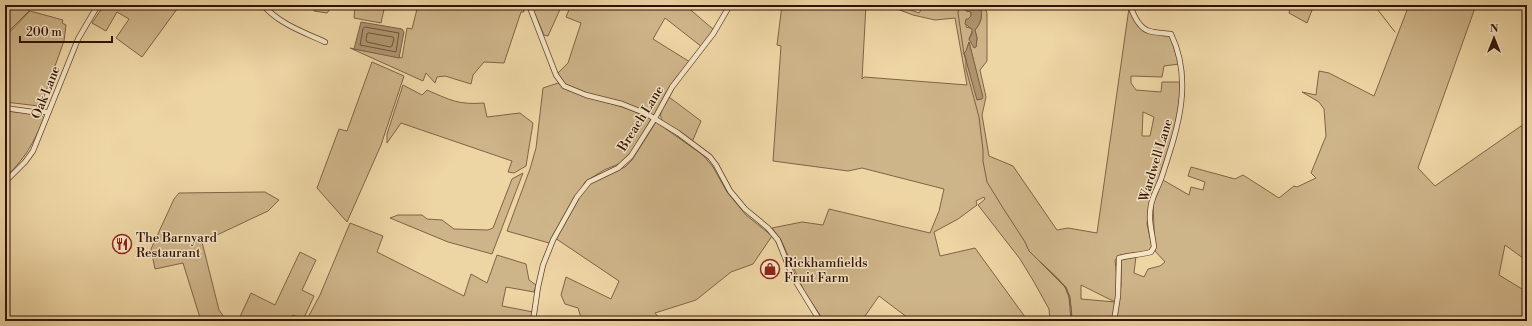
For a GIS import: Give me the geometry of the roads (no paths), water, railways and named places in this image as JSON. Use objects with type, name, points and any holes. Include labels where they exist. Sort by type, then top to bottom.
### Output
[{"type":"street","name":"Oak Lane","points":[[5,182],[31,154],[78,40],[98,5]]},
{"type":"street","points":[[262,5],[270,14],[300,31],[325,42]]},
{"type":"street","points":[[529,5],[560,82],[571,90],[597,99],[622,104],[655,118],[710,157],[730,191],[745,209],[774,234],[778,240],[793,277],[820,321]]},
{"type":"street","name":"Breach Lane","points":[[533,321],[538,287],[544,261],[553,240],[577,197],[589,182],[625,163],[634,152],[672,87],[713,34],[730,5]]},
{"type":"street","name":"Wardwell Lane","points":[[1114,321],[1118,296],[1119,258],[1151,252],[1154,247],[1150,230],[1151,204],[1162,175],[1182,105],[1182,74],[1177,51],[1171,34],[1148,31],[1143,28],[1134,16],[1130,5]]},
{"type":"street","points":[[5,108],[33,112],[48,112]]},
{"type":"water","points":[[964,5],[979,5],[981,8],[982,15],[975,30],[977,38],[976,47],[974,48],[969,39],[972,34],[972,29],[965,24],[966,19],[971,16],[971,12],[966,11]]},
{"type":"water","points":[[361,22],[402,29],[404,32],[399,58],[354,49]]},
{"type":"water","points":[[969,42],[983,97],[982,99],[977,100],[964,53]]},
{"type":"waterway","points":[[959,5],[958,13],[966,59],[966,69],[979,117],[983,161],[987,182],[1025,242],[1029,251],[1066,287],[1070,297],[1072,321]]},
{"type":"waterway","points":[[1374,5],[1395,32]]},
{"type":"place","name":"The Barnyard Restaurant","points":[[122,244]]},
{"type":"place","name":"Rickhamfields Fruit Farm","points":[[770,269]]}]
